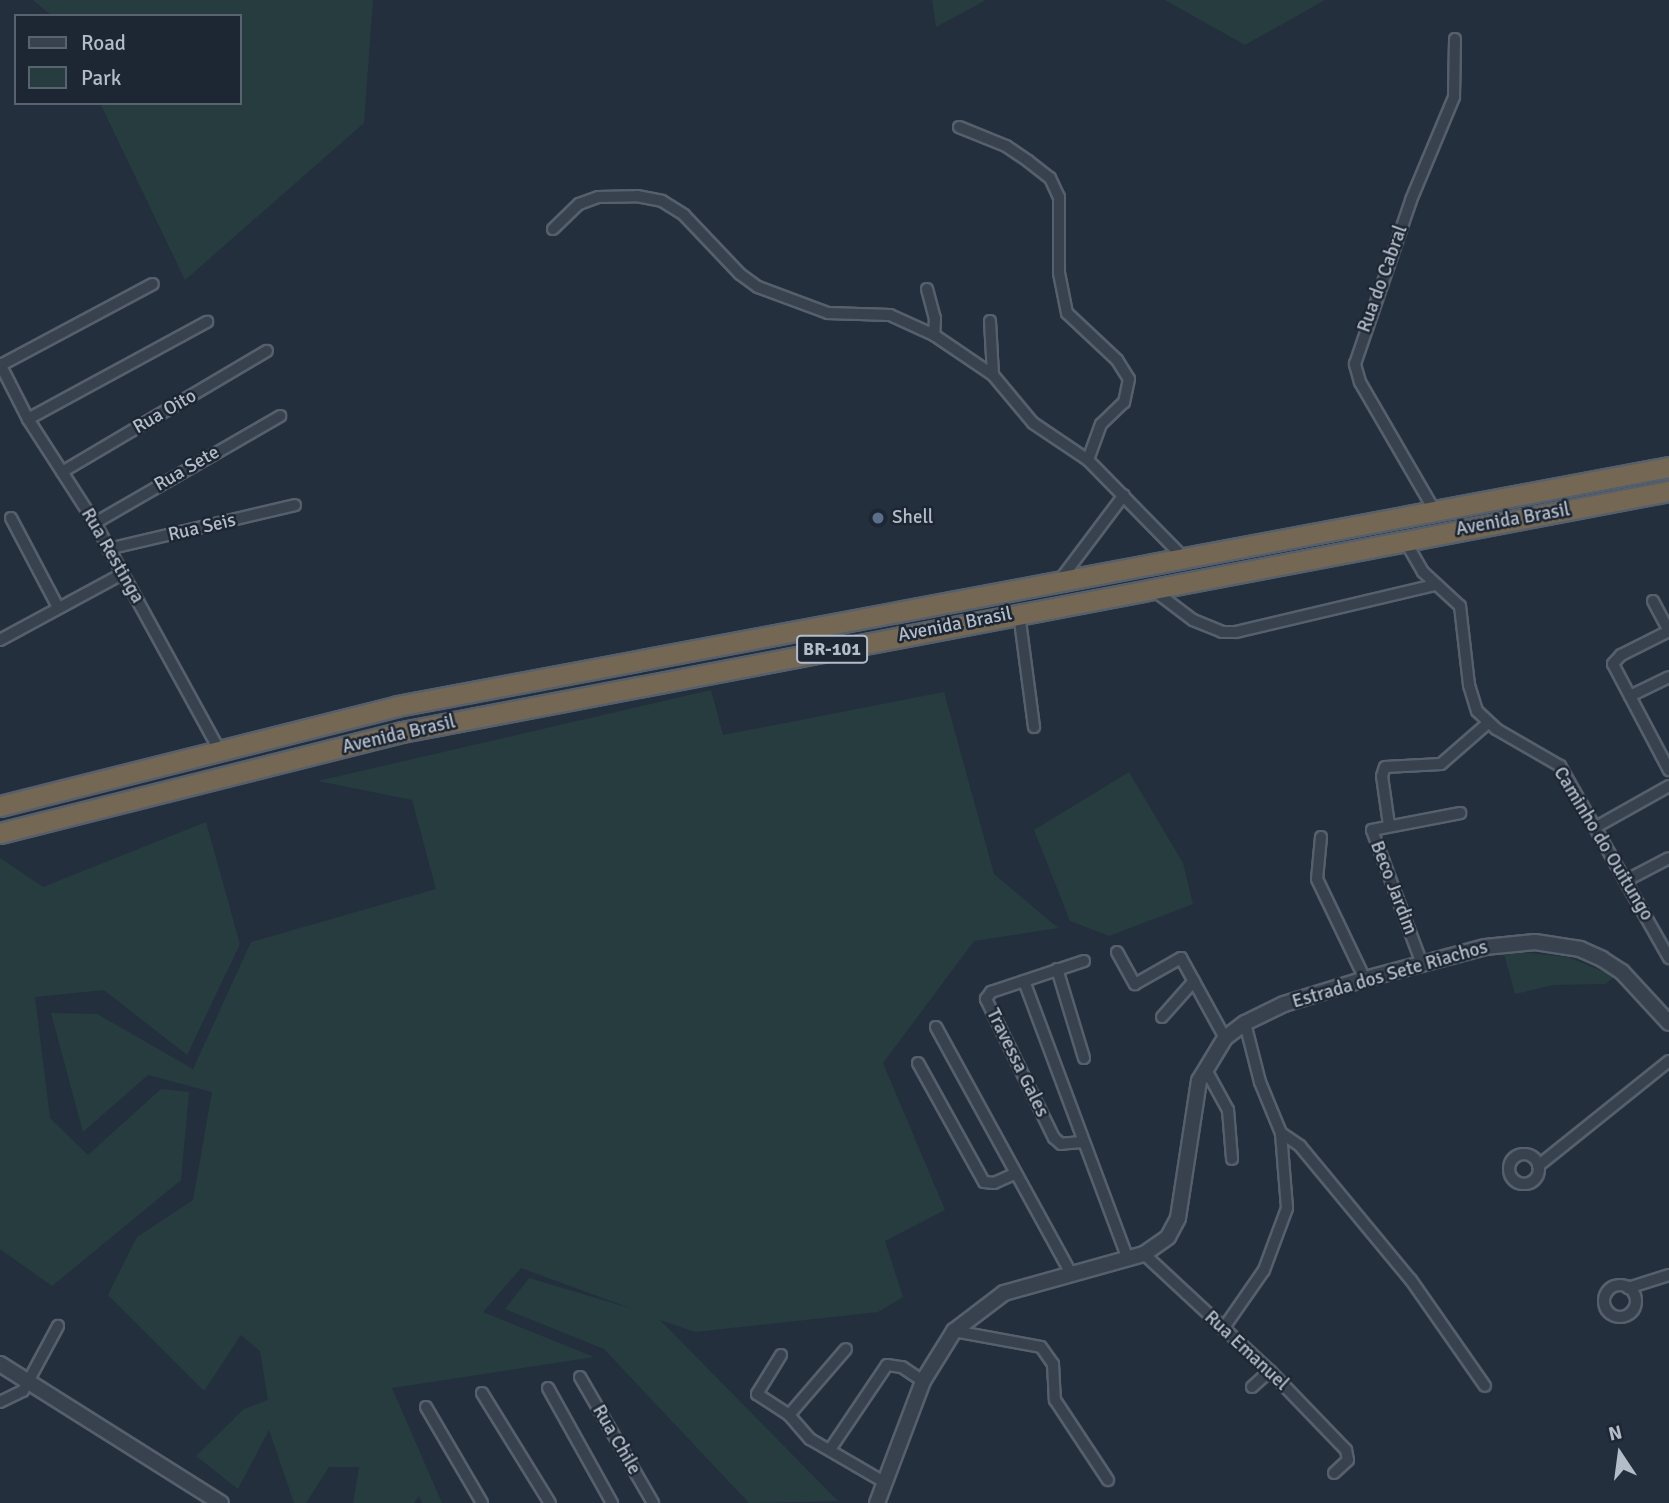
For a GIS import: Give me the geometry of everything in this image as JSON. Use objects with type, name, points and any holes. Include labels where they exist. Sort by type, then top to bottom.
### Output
[{"type":"highway","points":[[1609,478],[1669,459]]},
{"type":"highway","name":"Avenida Brasil","points":[[0,806],[397,706],[1433,508],[1669,467]]},
{"type":"highway","name":"Avenida Brasil","points":[[0,833],[402,733],[1150,587],[1669,491]]},
{"type":"highway","points":[[1628,499],[1669,497]]},
{"type":"street","name":"Rua do Cabral","points":[[1433,508],[1360,382],[1356,356],[1430,150],[1454,97],[1455,39]]},
{"type":"street","points":[[959,127],[1006,146],[1028,161],[1049,178],[1059,197],[1059,273],[1068,313],[1117,360],[1129,379],[1124,401],[1101,424],[1088,460]]},
{"type":"street","points":[[553,229],[579,204],[598,197],[637,196],[662,201],[684,215],[740,274],[758,287],[828,313],[890,315],[934,335],[993,375],[1041,431],[1088,460],[1183,557]]},
{"type":"street","points":[[0,365],[153,284]]},
{"type":"street","points":[[927,289],[935,318],[934,335]]},
{"type":"street","points":[[989,321],[993,375]]},
{"type":"street","points":[[28,419],[207,322]]},
{"type":"street","name":"Rua Oito","points":[[62,472],[267,351]]},
{"type":"street","name":"Rua Restinga","points":[[0,365],[28,419],[94,523],[220,751]]},
{"type":"street","points":[[0,391],[10,385]]},
{"type":"street","name":"Rua Sete","points":[[94,523],[280,416]]},
{"type":"street","points":[[1060,580],[1124,495]]},
{"type":"street","name":"Rua Seis","points":[[108,549],[296,505]]},
{"type":"street","points":[[12,518],[58,607]]},
{"type":"street","points":[[1404,539],[1435,585],[1460,606],[1472,695],[1488,723]]},
{"type":"street","points":[[0,640],[122,574]]},
{"type":"street","points":[[1150,587],[1193,620],[1212,629],[1236,632],[1435,585]]},
{"type":"street","points":[[1653,601],[1669,631],[1621,655],[1613,664],[1669,770]]},
{"type":"street","points":[[1019,613],[1034,727]]},
{"type":"street","points":[[1630,696],[1669,677]]},
{"type":"street","name":"Beco Jardim","points":[[1389,825],[1381,776],[1385,768],[1441,764],[1488,723]]},
{"type":"street","name":"Caminho do Ouitungo","points":[[1488,723],[1560,766],[1669,958]]},
{"type":"street","points":[[1596,827],[1669,786]]},
{"type":"street","name":"Beco Jardim","points":[[1422,964],[1372,832],[1389,825],[1460,813]]},
{"type":"street","points":[[1321,837],[1317,879],[1365,979]]},
{"type":"street","points":[[1627,880],[1669,858]]},
{"type":"street","name":"Estrada dos Sete Riachos","points":[[877,1503],[923,1381],[954,1331],[1004,1293],[1070,1272],[1144,1254],[1168,1237],[1178,1218],[1194,1097],[1205,1068],[1225,1038],[1245,1023],[1284,1004],[1365,979],[1509,943],[1580,949],[1622,972],[1669,1023]]},
{"type":"street","points":[[1117,952],[1135,984],[1175,958],[1182,959],[1225,1038]]},
{"type":"street","name":"Travessa Gales","points":[[1082,1142],[1061,1144],[1054,1138],[986,999],[1024,981],[1084,961]]},
{"type":"street","points":[[1058,970],[1084,1058]]},
{"type":"street","name":"Travessa Gales","points":[[1024,981],[1128,1259]]},
{"type":"street","points":[[1162,1017],[1194,981]]},
{"type":"street","points":[[1223,1329],[1245,1302],[1279,1239],[1289,1188],[1281,1133],[1260,1082],[1245,1023]]},
{"type":"street","points":[[936,1027],[1070,1272]]},
{"type":"street","points":[[1538,1166],[1669,1061]]},
{"type":"street","points":[[918,1063],[984,1182],[994,1183],[1016,1173]]},
{"type":"street","points":[[1205,1068],[1228,1110],[1232,1159]]},
{"type":"street","points":[[1281,1133],[1300,1146],[1411,1280],[1485,1386]]},
{"type":"street","name":"Rua Emanuel","points":[[1144,1254],[1270,1371],[1346,1450],[1348,1460],[1334,1473]]},
{"type":"street","points":[[1628,1287],[1669,1275]]},
{"type":"street","points":[[0,1402],[15,1397],[27,1384],[58,1326]]},
{"type":"street","points":[[954,1331],[1041,1347],[1053,1364],[1055,1400],[1108,1480]]},
{"type":"street","points":[[789,1415],[846,1349]]},
{"type":"street","points":[[781,1355],[757,1394],[789,1415],[810,1439],[831,1448],[884,1482]]},
{"type":"street","points":[[0,1364],[27,1384],[221,1503]]},
{"type":"street","points":[[831,1448],[887,1365],[902,1367],[923,1381]]},
{"type":"street","points":[[1252,1387],[1270,1371]]},
{"type":"street","name":"Rua Chile","points":[[580,1377],[653,1503]]},
{"type":"street","points":[[548,1388],[612,1503]]},
{"type":"street","points":[[482,1393],[550,1503]]},
{"type":"street","points":[[426,1407],[482,1503]]},
{"type":"green space","points":[[33,0],[373,0],[364,123],[185,280],[101,105],[242,105],[242,14],[50,14]]},
{"type":"green space","points":[[932,0],[986,0],[936,27]]},
{"type":"green space","points":[[1165,0],[1325,0],[1245,45]]},
{"type":"green space","points":[[711,690],[723,735],[944,692],[994,874],[1058,928],[974,941],[883,1063],[945,1210],[885,1241],[903,1297],[878,1312],[695,1332],[660,1320],[838,1501],[749,1503],[604,1349],[505,1309],[529,1278],[633,1309],[521,1268],[483,1312],[594,1357],[392,1388],[442,1503],[422,1503],[419,1496],[414,1503],[353,1503],[359,1467],[329,1467],[306,1503],[294,1503],[269,1430],[238,1489],[196,1456],[244,1409],[268,1400],[260,1351],[241,1335],[204,1391],[108,1295],[137,1237],[193,1200],[212,1092],[148,1075],[83,1132],[51,1013],[97,1014],[193,1069],[251,942],[436,889],[412,800],[318,781]]},
{"type":"green space","points":[[1129,772],[1183,863],[1193,904],[1109,936],[1070,921],[1034,830]]},
{"type":"green space","points":[[206,822],[240,944],[187,1055],[104,990],[35,997],[50,1118],[88,1155],[161,1089],[189,1092],[181,1180],[52,1286],[0,1249],[0,858],[43,887]]},
{"type":"green space","points":[[1503,950],[1568,957],[1614,976],[1606,984],[1553,985],[1515,994]]},
{"type":"place","name":"Shell","points":[[878,518]]}]
